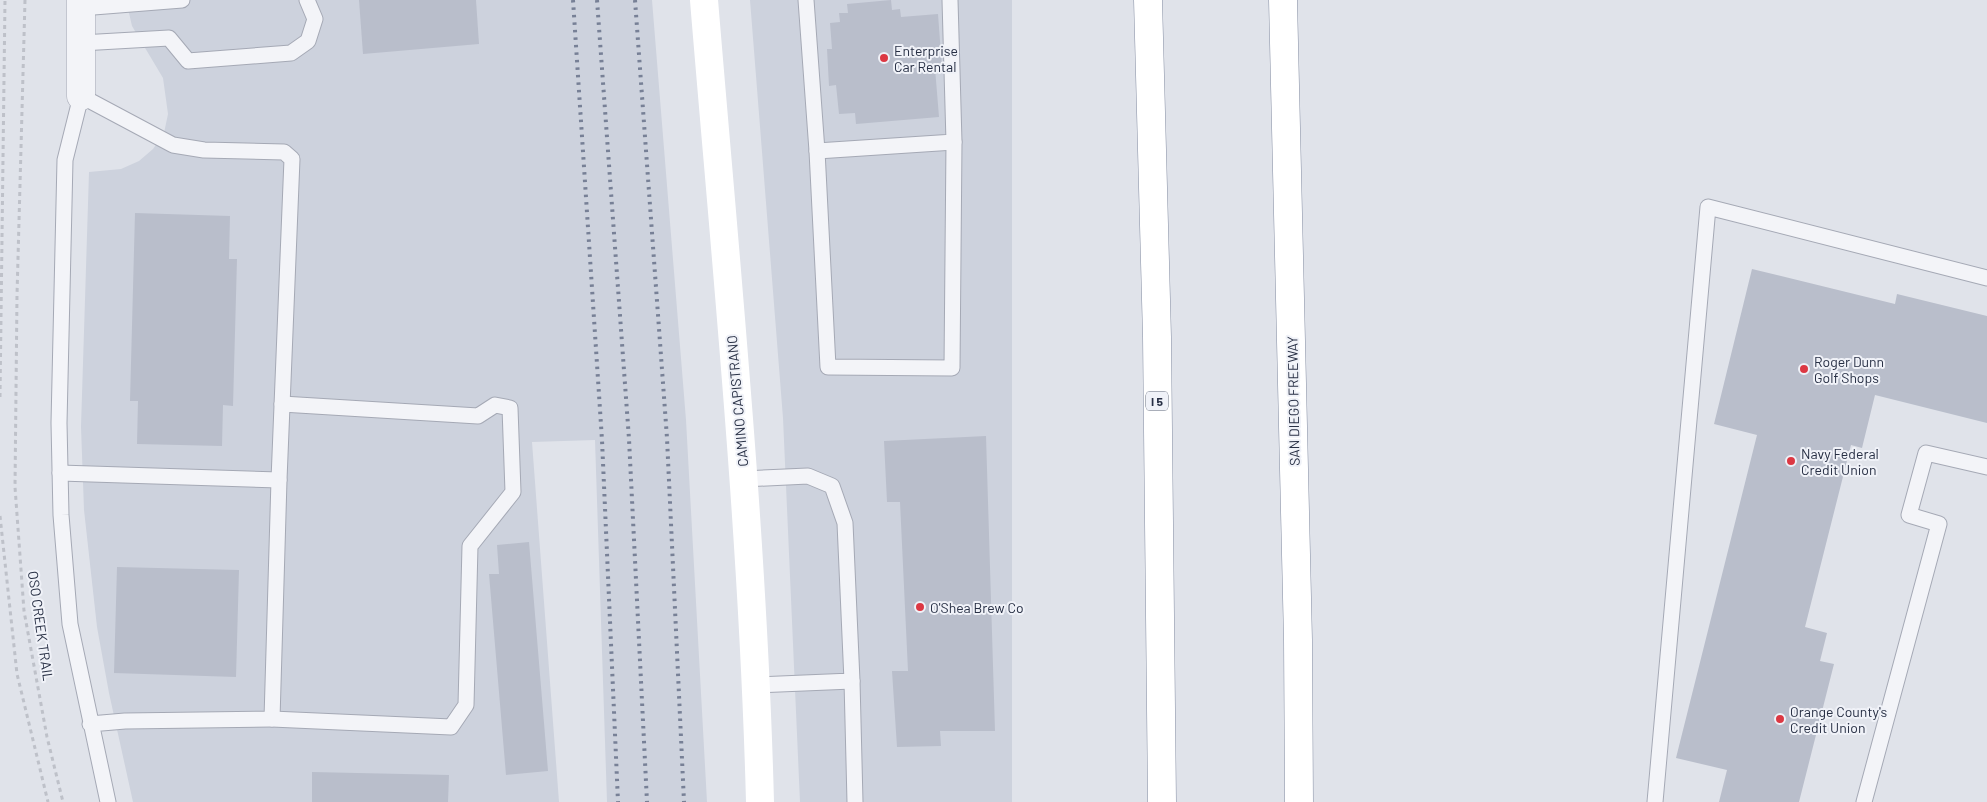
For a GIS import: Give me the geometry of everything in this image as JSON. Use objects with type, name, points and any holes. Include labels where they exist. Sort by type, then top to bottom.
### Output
[{"type":"main road","name":"CAMINO CAPISTRANO","points":[[704,0],[743,479],[757,685],[760,802]]},
{"type":"main road","name":"I 5","points":[[1148,0],[1157,336],[1162,802]]},
{"type":"main road","name":"SAN DIEGO FREEWAY","points":[[1283,0],[1286,58],[1298,630],[1299,802]]},
{"type":"main road","points":[[1286,58],[1291,0]]},
{"type":"street","points":[[81,4],[82,96]]},
{"type":"lane","points":[[81,4],[182,0]]},
{"type":"lane","points":[[80,43],[169,38],[188,61],[291,53],[308,41],[315,19],[307,0]]},
{"type":"lane","points":[[806,0],[817,151],[828,367],[952,368],[954,142],[950,0]]},
{"type":"lane","points":[[108,802],[70,624],[61,515],[59,423],[65,160],[82,96],[173,145],[204,150],[284,152],[292,159],[279,480],[272,719]]},
{"type":"lane","points":[[817,151],[954,142]]},
{"type":"lane","points":[[1655,802],[1708,207],[1987,278]]},
{"type":"lane","points":[[90,724],[124,721],[272,719],[452,727],[466,705],[470,546],[513,492],[510,408],[495,405],[478,416],[282,404]]},
{"type":"lane","points":[[1864,802],[1939,524],[1909,515],[1926,453],[1987,467]]},
{"type":"lane","points":[[60,473],[279,480]]},
{"type":"lane","points":[[743,479],[808,476],[832,486],[845,523],[855,802]]},
{"type":"lane","points":[[757,685],[852,681]]},
{"type":"path","points":[[0,396],[5,0]]},
{"type":"path","name":"OSO CREEK TRAIL","points":[[25,0],[17,295],[15,487],[24,611],[47,737],[63,802]]},
{"type":"path","name":"OSO CREEK TRAIL","points":[[0,516],[18,674],[48,802]]},
{"type":"shaded area","points":[[126,0],[652,0],[686,420],[707,802],[607,802],[595,440],[532,442],[559,802],[133,802],[109,693],[97,627],[84,510],[81,427],[89,172],[121,169],[139,161],[153,149],[164,133],[168,114],[163,78],[132,26]]},
{"type":"shaded area","points":[[750,0],[1012,0],[1012,802],[800,802],[783,418]]},
{"type":"building","points":[[359,0],[476,0],[479,44],[363,54]]},
{"type":"building","name":"Enterprise Car Rental","points":[[891,0],[892,10],[900,9],[901,17],[938,14],[942,68],[935,68],[939,117],[856,124],[855,113],[839,114],[836,85],[829,86],[827,49],[832,49],[830,23],[840,22],[839,13],[848,13],[847,4]]},
{"type":"building","points":[[135,213],[230,216],[229,259],[237,259],[233,406],[223,405],[222,446],[137,444],[138,401],[130,401]]},
{"type":"building","points":[[1752,269],[1895,304],[1897,294],[1987,316],[1987,423],[1875,395],[1862,448],[1851,445],[1805,627],[1827,633],[1820,661],[1834,664],[1799,802],[1719,802],[1727,770],[1676,758],[1757,435],[1714,424]]},
{"type":"building","points":[[986,436],[995,731],[940,731],[941,746],[897,747],[892,671],[908,671],[900,502],[887,502],[884,441]]},
{"type":"building","points":[[529,542],[548,771],[506,775],[489,574],[499,574],[497,545]]},
{"type":"building","points":[[117,567],[239,570],[236,677],[114,673]]},
{"type":"building","points":[[312,772],[449,775],[448,802],[312,802]]},
{"type":"railway","points":[[573,0],[602,440],[618,802]]},
{"type":"railway","points":[[597,0],[629,439],[647,802]]},
{"type":"railway","points":[[635,0],[667,438],[684,802]]},
{"type":"place","name":"Enterprise Car Rental","points":[[884,58]]},
{"type":"place","name":"Roger Dunn Golf Shops","points":[[1804,369]]},
{"type":"place","name":"Navy Federal Credit Union","points":[[1791,461]]},
{"type":"place","name":"O'Shea Brew Co","points":[[920,607]]},
{"type":"place","name":"Orange County's Credit Union","points":[[1780,719]]}]
